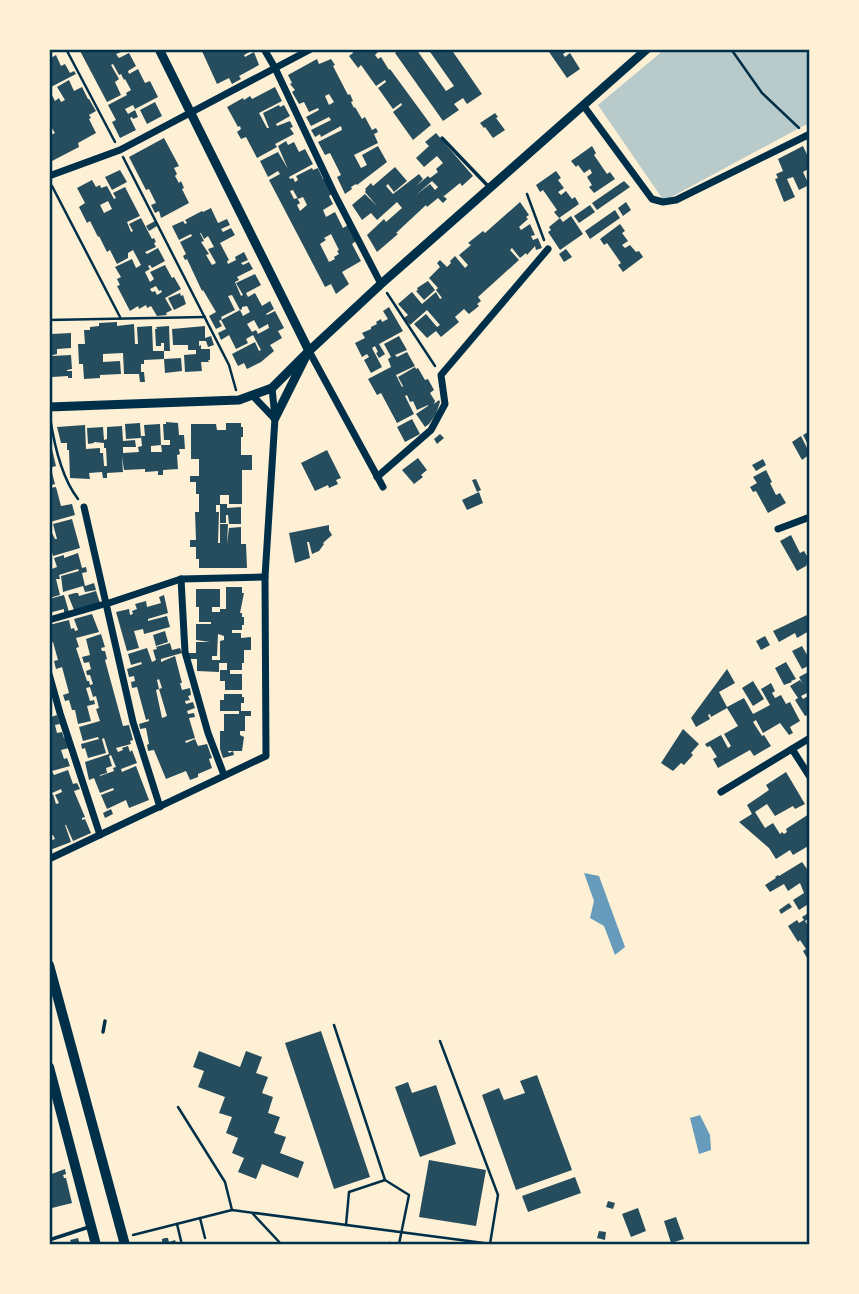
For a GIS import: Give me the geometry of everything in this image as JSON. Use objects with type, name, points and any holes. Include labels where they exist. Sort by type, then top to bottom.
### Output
[{"type":"main road","points":[[49,965],[124,1241]]},
{"type":"main road","points":[[49,1066],[96,1245]]},
{"type":"street","points":[[159,49],[309,351],[383,487]]},
{"type":"street","points":[[264,49],[381,284]]},
{"type":"street","points":[[49,178],[120,150],[312,49]]},
{"type":"street","points":[[49,409],[239,400],[272,388],[381,284],[647,49]]},
{"type":"street","points":[[583,105],[652,200],[663,202],[676,200],[808,134]]},
{"type":"street","points":[[377,477],[430,430],[445,404],[441,375],[548,250]]},
{"type":"street","points":[[275,418],[309,351]]},
{"type":"street","points":[[49,859],[266,755],[265,577],[275,418],[272,388]]},
{"type":"street","points":[[252,395],[275,418]]},
{"type":"street","points":[[84,507],[104,605],[133,722],[160,807]]},
{"type":"street","points":[[778,529],[810,517]]},
{"type":"street","points":[[49,620],[181,579],[265,577]]},
{"type":"street","points":[[181,579],[185,652],[208,733],[224,775]]},
{"type":"street","points":[[49,674],[100,835]]},
{"type":"street","points":[[721,792],[810,738]]},
{"type":"street","points":[[792,749],[810,777]]},
{"type":"lane","points":[[442,138],[490,187]]},
{"type":"lane","points":[[103,1032],[105,1021]]},
{"type":"lane","points":[[49,1240],[91,1226]]},
{"type":"path","points":[[66,49],[229,365],[239,400]]},
{"type":"path","points":[[731,49],[762,93],[808,134]]},
{"type":"path","points":[[49,178],[121,318]]},
{"type":"path","points":[[527,194],[548,250]]},
{"type":"path","points":[[381,284],[441,375]]},
{"type":"path","points":[[49,320],[205,317]]},
{"type":"path","points":[[49,409],[53,437],[69,487],[84,507]]},
{"type":"path","points":[[334,1026],[385,1180],[409,1195],[399,1244],[389,1243],[390,1245]]},
{"type":"path","points":[[440,1041],[498,1195],[490,1244]]},
{"type":"path","points":[[178,1107],[225,1182],[232,1210]]},
{"type":"path","points":[[346,1225],[349,1192],[385,1180]]},
{"type":"path","points":[[124,1241],[232,1210],[499,1245]]},
{"type":"path","points":[[251,1213],[281,1245]]},
{"type":"path","points":[[200,1218],[205,1238]]},
{"type":"path","points":[[177,1224],[182,1245]]},
{"type":"path","points":[[458,1240],[462,1245]]},
{"type":"shaded area","points":[[665,49],[810,49],[810,127],[805,125],[664,201],[598,105]]},
{"type":"water","points":[[584,873],[599,876],[625,947],[615,955],[604,926],[590,918],[594,901]]},
{"type":"water","points":[[700,1115],[710,1135],[711,1150],[699,1154],[690,1118]]},
{"type":"building","points":[[79,49],[129,49],[116,54],[119,58],[129,53],[136,66],[128,71],[129,74],[138,69],[145,83],[150,81],[158,97],[135,109],[133,105],[125,109],[128,114],[135,110],[138,117],[130,118],[136,130],[120,138],[112,122],[116,120],[108,105],[131,90],[125,79],[119,75],[113,64],[111,65],[119,79],[115,82],[121,95],[107,102]]},
{"type":"building","points":[[201,49],[255,49],[244,55],[245,57],[254,52],[259,65],[239,76],[241,79],[232,84],[229,78],[217,84]]},
{"type":"building","points":[[353,49],[376,49],[378,52],[375,55],[378,59],[381,57],[431,125],[413,140],[393,112],[401,103],[393,109],[378,88],[385,80],[376,86],[361,65],[358,68],[349,56]]},
{"type":"building","points":[[402,49],[416,49],[446,91],[454,86],[428,49],[451,49],[482,94],[467,104],[463,98],[454,104],[459,110],[443,121],[395,53]]},
{"type":"building","points":[[547,49],[570,49],[563,54],[565,57],[570,53],[580,69],[567,78]]},
{"type":"building","points":[[56,55],[61,66],[65,64],[70,73],[74,71],[76,74],[49,88],[49,59]]},
{"type":"building","points":[[317,59],[319,64],[331,59],[348,95],[350,94],[354,108],[362,119],[365,117],[372,130],[376,128],[378,132],[374,134],[378,143],[354,155],[361,168],[367,165],[362,155],[378,146],[387,162],[345,194],[337,177],[341,175],[330,153],[325,155],[318,142],[342,130],[341,126],[321,137],[320,134],[315,137],[311,130],[331,120],[329,117],[311,126],[306,117],[319,110],[318,108],[309,112],[304,102],[299,104],[292,92],[295,90],[288,75]],"holes":[[[329,94],[334,102],[329,105],[325,96]]]},
{"type":"building","points":[[69,80],[74,91],[82,87],[96,111],[89,115],[89,119],[96,133],[78,143],[79,147],[52,161],[49,155],[49,136],[55,133],[49,126],[49,89],[55,101],[59,98],[61,102],[65,100],[57,87]]},
{"type":"building","points":[[275,87],[282,101],[259,113],[269,128],[263,113],[284,105],[290,116],[276,124],[277,126],[290,121],[294,134],[257,158],[246,137],[241,139],[237,132],[241,129],[240,126],[238,127],[227,107],[243,98],[244,100],[250,96],[252,99]]},
{"type":"building","points":[[155,102],[162,116],[147,124],[140,110]]},
{"type":"building","points":[[495,113],[505,130],[493,138],[480,123]]},
{"type":"building","points":[[436,133],[473,176],[462,186],[460,183],[442,195],[447,199],[443,203],[438,198],[427,207],[426,205],[377,252],[367,235],[384,219],[386,222],[402,208],[397,202],[377,220],[371,213],[362,220],[352,205],[365,194],[377,206],[365,189],[371,183],[373,186],[395,167],[407,181],[394,192],[388,184],[386,186],[393,194],[419,174],[423,179],[416,186],[438,172],[436,169],[443,163],[437,156],[424,167],[416,158],[429,146],[425,142]],"holes":[[[432,181],[438,187],[435,190],[430,184],[416,195]]]},
{"type":"building","points":[[164,138],[179,166],[174,168],[177,174],[175,176],[179,183],[181,181],[189,203],[161,218],[159,211],[155,213],[151,205],[156,203],[129,157]]},
{"type":"building","points":[[286,141],[288,145],[294,142],[299,152],[305,149],[313,164],[289,177],[290,179],[293,178],[295,182],[298,180],[296,176],[318,168],[333,193],[329,196],[333,204],[323,210],[326,217],[335,212],[343,228],[348,225],[356,241],[352,244],[361,261],[342,272],[349,284],[336,294],[331,284],[325,287],[269,180],[280,174],[278,171],[268,177],[260,161],[278,152],[288,169],[278,146]],"holes":[[[293,190],[298,199],[303,197],[307,205],[300,211],[297,205],[300,203],[290,191]],[[331,234],[339,254],[329,262],[320,244]]]},
{"type":"building","points":[[592,146],[596,153],[594,155],[607,174],[610,172],[615,179],[594,193],[589,187],[592,185],[587,177],[592,173],[590,169],[584,173],[571,161]]},
{"type":"building","points":[[803,146],[810,161],[810,168],[803,172],[809,185],[799,190],[793,177],[787,179],[795,197],[784,202],[775,179],[778,178],[776,174],[783,171],[778,159]]},
{"type":"building","points":[[120,170],[127,182],[112,190],[105,177]]},
{"type":"building","points":[[556,171],[564,188],[558,192],[561,195],[566,191],[572,199],[575,197],[579,204],[559,218],[554,212],[557,210],[543,190],[540,192],[536,185]]},
{"type":"building","points":[[92,180],[96,187],[107,186],[114,199],[116,198],[113,193],[125,187],[140,216],[127,222],[131,232],[133,231],[129,224],[141,218],[156,242],[156,247],[145,252],[147,254],[158,248],[165,261],[152,268],[148,266],[150,269],[145,272],[150,282],[154,279],[150,272],[165,265],[181,289],[165,298],[172,310],[166,313],[167,315],[157,316],[151,306],[147,308],[146,305],[130,311],[117,286],[120,285],[117,279],[121,277],[115,267],[132,259],[136,268],[141,265],[133,250],[128,253],[128,258],[117,264],[110,250],[107,252],[79,207],[85,203],[77,188]],"holes":[[[108,201],[112,209],[104,213],[100,205]],[[156,286],[162,292],[157,295],[150,289]]]},
{"type":"building","points":[[624,181],[630,187],[597,210],[592,203]]},
{"type":"building","points":[[520,202],[529,215],[519,227],[521,230],[530,224],[535,235],[531,236],[533,240],[538,238],[542,248],[536,250],[535,246],[520,258],[512,248],[510,250],[519,260],[478,297],[481,301],[477,304],[479,306],[469,314],[464,309],[455,317],[459,322],[441,337],[436,331],[427,338],[414,324],[426,314],[437,327],[440,325],[427,310],[410,325],[404,318],[408,315],[398,304],[412,292],[422,304],[436,292],[440,299],[442,298],[429,278],[440,267],[437,263],[440,260],[447,267],[455,256],[465,268],[468,265],[459,255],[471,245],[468,243],[483,231],[485,233]]},
{"type":"building","points":[[626,202],[631,210],[623,216],[618,208]]},
{"type":"building","points":[[590,205],[595,212],[579,223],[574,216]]},
{"type":"building","points":[[211,208],[218,223],[227,219],[230,225],[221,229],[223,232],[231,228],[235,235],[220,243],[229,260],[228,264],[244,252],[248,260],[241,263],[243,265],[249,262],[253,269],[237,277],[239,280],[235,282],[241,296],[243,295],[236,283],[255,274],[261,285],[246,293],[248,297],[255,293],[262,306],[270,301],[274,309],[266,314],[275,311],[284,328],[278,331],[282,338],[270,345],[274,351],[247,369],[244,363],[238,366],[232,354],[255,342],[259,351],[261,350],[253,335],[246,339],[248,343],[236,349],[229,335],[221,340],[218,333],[226,329],[221,320],[240,310],[232,295],[228,296],[235,310],[221,317],[219,321],[222,326],[216,329],[209,316],[216,312],[183,256],[186,254],[180,242],[192,236],[191,234],[179,240],[172,226],[183,221],[185,224],[185,220]],"holes":[[[200,233],[204,239],[208,236],[214,247],[208,249],[216,263],[212,265],[201,242],[204,241]],[[247,306],[250,312],[243,316],[240,310]],[[254,320],[259,329],[268,324],[269,328],[258,334],[256,330],[252,332],[247,324]]]},
{"type":"building","points":[[615,210],[620,218],[590,239],[585,231]]},
{"type":"building","points":[[571,216],[583,234],[560,250],[548,232],[551,230],[549,227],[560,218],[563,222]]},
{"type":"building","points":[[155,221],[157,226],[149,231],[146,226]]},
{"type":"building","points":[[620,224],[628,241],[622,245],[625,248],[630,245],[643,257],[623,272],[618,265],[621,263],[607,243],[604,245],[600,239]]},
{"type":"building","points":[[566,249],[572,257],[564,262],[559,254]]},
{"type":"building","points":[[428,281],[435,290],[424,300],[416,291]]},
{"type":"building","points":[[180,293],[186,304],[174,310],[168,298]]},
{"type":"building","points":[[389,307],[403,331],[379,344],[385,354],[379,358],[375,346],[372,348],[382,367],[371,373],[364,360],[369,357],[367,354],[362,357],[355,343],[365,338],[362,333],[371,329],[376,322],[388,319],[383,311]]},
{"type":"building","points":[[117,322],[117,326],[134,324],[135,344],[138,344],[137,327],[152,326],[153,351],[164,351],[164,359],[144,360],[144,364],[141,364],[145,382],[140,382],[139,374],[124,374],[123,353],[103,354],[103,362],[120,361],[121,374],[84,379],[83,364],[79,364],[78,344],[85,344],[84,330],[99,326],[99,323]]},
{"type":"building","points":[[169,326],[170,351],[164,351],[164,343],[156,346],[155,329]]},
{"type":"building","points":[[205,326],[205,338],[211,336],[214,345],[208,347],[206,341],[199,341],[199,346],[201,345],[201,349],[210,349],[210,360],[201,362],[202,371],[185,372],[184,355],[196,354],[196,350],[188,350],[188,345],[173,345],[172,329]]},
{"type":"building","points":[[71,333],[71,348],[57,349],[57,354],[49,356],[51,334]]},
{"type":"building","points":[[399,336],[407,350],[395,355],[397,357],[407,352],[415,366],[396,375],[402,387],[398,377],[415,367],[418,368],[434,390],[430,393],[434,404],[439,400],[440,402],[436,414],[425,427],[416,414],[428,405],[417,410],[413,401],[410,402],[407,395],[405,396],[414,414],[397,423],[381,393],[377,395],[368,379],[391,367],[388,359],[391,357],[384,344]]},
{"type":"building","points":[[71,355],[72,369],[67,371],[72,371],[72,378],[52,377],[51,356]]},
{"type":"building","points":[[181,358],[182,371],[165,373],[164,359]]},
{"type":"building","points":[[412,419],[420,434],[405,442],[397,427]]},
{"type":"building","points":[[140,423],[141,438],[126,439],[125,424]]},
{"type":"building","points":[[178,423],[179,435],[184,435],[185,449],[179,449],[178,469],[163,470],[163,475],[158,475],[158,471],[145,472],[145,469],[124,470],[122,456],[123,472],[107,473],[107,478],[103,478],[102,472],[89,473],[90,479],[70,478],[69,450],[67,443],[61,443],[57,427],[85,425],[86,449],[100,448],[104,466],[107,466],[104,443],[88,444],[87,428],[103,427],[104,440],[107,439],[107,427],[122,426],[123,441],[135,440],[136,447],[123,447],[123,453],[139,452],[138,447],[142,446],[141,436],[145,436],[144,425],[160,424],[161,445],[170,445],[170,440],[164,440],[163,424]],"holes":[[[161,445],[162,452],[151,452],[151,446]]]},
{"type":"building","points":[[226,423],[241,423],[241,455],[252,455],[252,470],[242,470],[242,504],[229,504],[229,495],[220,495],[220,504],[227,504],[227,508],[241,507],[241,524],[229,524],[228,515],[226,523],[220,523],[220,505],[216,505],[216,512],[219,512],[218,543],[220,524],[228,524],[227,544],[229,528],[241,527],[241,544],[246,544],[247,568],[199,568],[196,547],[190,547],[190,540],[196,540],[195,512],[199,512],[196,482],[190,482],[190,476],[199,476],[199,459],[191,459],[191,424],[216,424],[217,430],[226,430]]},
{"type":"building","points":[[810,431],[810,449],[803,435]]},
{"type":"building","points":[[440,434],[444,438],[437,444],[434,439]]},
{"type":"building","points":[[801,436],[810,454],[802,460],[792,442]]},
{"type":"building","points":[[49,449],[52,449],[56,466],[49,468]]},
{"type":"building","points":[[327,450],[341,478],[336,480],[338,484],[315,491],[301,463]]},
{"type":"building","points":[[418,458],[427,470],[414,484],[402,470]]},
{"type":"building","points":[[763,459],[766,465],[756,471],[752,465]]},
{"type":"building","points":[[51,469],[55,484],[49,486],[49,470]]},
{"type":"building","points":[[766,470],[776,495],[780,493],[786,503],[768,513],[756,491],[753,492],[750,487],[757,483],[753,477]]},
{"type":"building","points":[[476,479],[481,490],[477,492],[472,480]]},
{"type":"building","points":[[56,487],[61,506],[72,504],[75,515],[50,522],[52,533],[57,539],[53,524],[72,519],[80,548],[53,556],[49,540],[49,488]]},
{"type":"building","points":[[479,492],[483,503],[467,510],[462,500]]},
{"type":"building","points":[[329,525],[332,535],[319,551],[312,554],[307,542],[310,558],[295,563],[289,533]]},
{"type":"building","points":[[791,535],[800,553],[804,551],[810,561],[810,566],[807,567],[806,563],[806,566],[797,571],[780,541]]},
{"type":"building","points":[[78,553],[82,568],[86,567],[87,572],[82,573],[85,586],[94,583],[96,590],[85,592],[83,586],[63,592],[61,576],[79,571],[78,569],[59,575],[60,579],[56,579],[60,595],[49,598],[49,570],[57,567],[54,558]]},
{"type":"building","points":[[226,587],[242,587],[244,593],[240,613],[244,617],[244,625],[242,630],[232,630],[232,633],[241,633],[241,638],[251,637],[251,650],[244,650],[242,670],[230,670],[230,674],[242,674],[242,690],[225,690],[225,681],[220,681],[220,670],[227,670],[227,663],[219,663],[219,672],[197,671],[197,659],[189,659],[189,653],[196,653],[196,642],[210,642],[196,640],[196,624],[211,622],[199,622],[196,589],[220,589],[220,607],[212,607],[212,612],[226,609]],"holes":[[[218,634],[224,636],[224,640],[220,641],[220,660],[212,660],[212,656],[217,656]]]},
{"type":"building","points":[[96,591],[100,603],[74,610],[68,595],[78,593],[79,596]]},
{"type":"building","points":[[64,595],[69,612],[64,613],[64,609],[49,613],[49,599]]},
{"type":"building","points":[[164,595],[168,613],[148,621],[167,616],[170,627],[144,634],[143,629],[134,631],[139,648],[127,651],[116,612],[129,609],[130,615],[133,614],[132,611],[137,609],[135,604],[146,601],[147,607],[161,603],[159,597]]},
{"type":"building","points":[[92,614],[99,632],[76,638],[79,647],[76,648],[87,681],[90,685],[93,684],[86,671],[91,669],[89,662],[84,663],[82,657],[90,655],[86,639],[101,634],[105,647],[101,648],[105,651],[105,660],[123,726],[129,725],[133,740],[130,741],[131,744],[116,748],[118,752],[128,746],[137,763],[121,769],[122,772],[136,766],[149,800],[129,808],[126,800],[107,809],[101,795],[114,790],[113,788],[100,793],[94,778],[89,780],[85,762],[109,754],[104,738],[102,739],[106,753],[88,758],[85,748],[82,749],[81,744],[99,739],[98,737],[83,741],[79,727],[100,721],[96,696],[93,697],[90,687],[86,688],[90,701],[94,700],[95,704],[87,706],[91,721],[78,724],[75,710],[72,710],[69,700],[65,701],[63,695],[69,693],[62,667],[56,669],[54,661],[58,660],[53,642],[50,643],[49,640],[49,625],[69,620],[71,629],[74,628],[75,631],[78,630],[74,619]],"holes":[[[111,755],[116,767],[113,768],[114,771],[100,776],[107,773],[106,768],[112,766],[109,756]]]},
{"type":"building","points":[[807,615],[810,621],[809,631],[797,638],[795,633],[779,642],[773,631]]},
{"type":"building","points":[[165,631],[168,642],[156,646],[153,635]]},
{"type":"building","points":[[765,636],[770,645],[761,650],[756,641]]},
{"type":"building","points":[[170,643],[172,650],[180,648],[182,653],[161,659],[161,662],[175,656],[182,690],[190,688],[190,700],[185,701],[186,704],[193,702],[195,708],[187,711],[188,714],[194,713],[195,717],[189,718],[195,738],[185,741],[186,743],[195,739],[198,746],[207,744],[212,758],[209,759],[212,768],[190,780],[186,771],[166,779],[154,750],[148,751],[146,728],[140,729],[139,724],[149,719],[146,720],[137,687],[132,688],[134,676],[129,677],[127,669],[142,664],[131,665],[128,654],[147,648],[152,662],[156,660],[153,650],[157,649],[156,647]],"holes":[[[159,689],[167,716],[162,718],[156,690]]]},
{"type":"building","points":[[802,646],[810,665],[802,669],[792,651]]},
{"type":"building","points":[[786,662],[796,679],[784,685],[775,668]]},
{"type":"building","points":[[727,669],[735,683],[719,692],[727,707],[744,698],[753,714],[770,705],[761,689],[771,683],[775,698],[781,695],[786,704],[790,702],[800,721],[790,727],[793,733],[789,735],[780,723],[763,733],[756,720],[753,722],[771,746],[754,756],[750,750],[718,768],[713,759],[717,757],[710,746],[705,744],[721,735],[728,748],[731,746],[724,734],[738,726],[727,708],[711,717],[708,715],[710,719],[696,727],[691,718]]},
{"type":"building","points":[[810,671],[810,695],[810,714],[805,716],[790,686],[800,680],[803,684],[799,677]]},
{"type":"building","points":[[753,681],[764,699],[753,706],[742,688]]},
{"type":"building","points":[[224,694],[242,694],[244,703],[241,703],[241,711],[220,711],[220,700],[224,700]]},
{"type":"building","points":[[251,711],[251,716],[245,716],[245,731],[240,731],[240,735],[244,737],[242,751],[233,751],[234,755],[223,758],[220,731],[224,731],[224,714]]},
{"type":"building","points":[[57,715],[60,724],[55,725],[57,733],[62,732],[64,738],[66,737],[69,748],[61,750],[70,766],[52,771],[54,775],[68,770],[73,784],[77,783],[80,789],[74,791],[85,817],[82,820],[85,819],[91,833],[73,841],[65,825],[71,842],[50,850],[49,841],[55,839],[53,835],[49,836],[49,796],[53,794],[56,804],[59,803],[55,795],[62,792],[61,789],[52,793],[49,784],[49,719]]},
{"type":"building","points":[[683,729],[699,744],[684,765],[681,763],[673,771],[661,763]]},
{"type":"building","points":[[786,772],[805,804],[795,809],[793,806],[775,816],[767,804],[755,812],[765,828],[773,823],[780,834],[787,832],[786,829],[809,814],[810,822],[807,824],[810,828],[810,845],[793,855],[790,850],[776,859],[769,848],[739,822],[752,814],[747,805],[769,790],[766,785]]},
{"type":"building","points":[[111,809],[113,814],[105,818],[103,813]]},
{"type":"building","points":[[802,862],[807,869],[810,867],[810,903],[799,910],[793,900],[804,893],[800,883],[788,891],[784,884],[770,892],[765,885]]},
{"type":"building","points":[[789,903],[792,907],[781,914],[779,910]]},
{"type":"building","points":[[810,912],[810,918],[805,921],[810,929],[810,963],[803,951],[806,949],[788,926],[797,920],[799,923],[804,920],[802,917]]},
{"type":"building","points":[[321,1031],[370,1177],[334,1189],[285,1043]]},
{"type":"building","points":[[199,1051],[240,1067],[246,1051],[262,1057],[256,1073],[268,1077],[262,1093],[273,1097],[268,1113],[280,1117],[274,1133],[286,1137],[280,1153],[304,1162],[298,1178],[262,1164],[256,1179],[238,1172],[244,1158],[232,1153],[238,1138],[226,1133],[232,1117],[219,1113],[225,1097],[198,1087],[204,1071],[193,1067]]},
{"type":"building","points":[[537,1075],[572,1170],[516,1190],[482,1095],[499,1088],[504,1100],[525,1093],[520,1081]]},
{"type":"building","points":[[408,1082],[412,1093],[436,1085],[456,1144],[420,1157],[395,1087]]},
{"type":"building","points":[[429,1160],[486,1170],[476,1226],[419,1217]]},
{"type":"building","points":[[65,1169],[66,1174],[63,1175],[72,1203],[52,1208],[49,1202],[49,1175]]},
{"type":"building","points":[[575,1177],[581,1193],[528,1212],[522,1196]]},
{"type":"building","points":[[608,1201],[615,1203],[613,1209],[606,1207]]},
{"type":"building","points":[[638,1208],[646,1231],[631,1237],[622,1214]]},
{"type":"building","points":[[676,1217],[684,1239],[671,1243],[664,1221]]},
{"type":"building","points":[[599,1231],[606,1232],[605,1240],[597,1238]]},
{"type":"building","points":[[78,1238],[80,1245],[72,1245],[70,1240]]},
{"type":"building","points":[[168,1238],[169,1242],[175,1240],[177,1245],[162,1245],[162,1239]]}]
